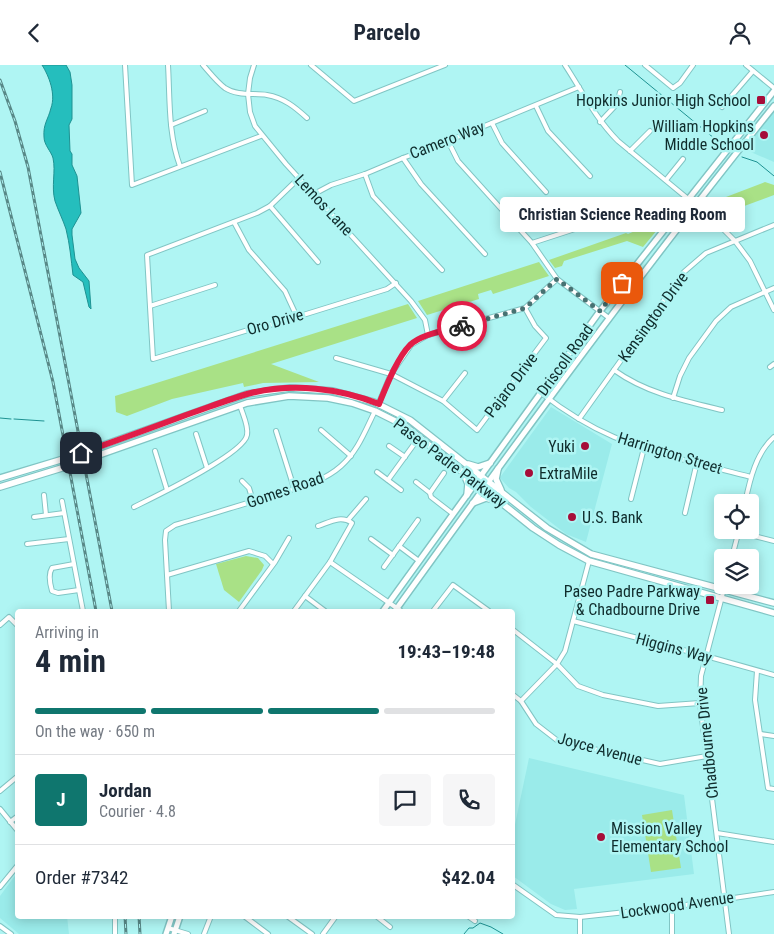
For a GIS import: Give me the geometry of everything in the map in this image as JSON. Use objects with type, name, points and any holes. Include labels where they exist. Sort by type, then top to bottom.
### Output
[{"type":"main road","name":"Paseo Padre Parkway","points":[[0,478],[70,457],[238,397],[276,389],[304,388],[328,390],[352,395],[379,404],[414,423],[546,528],[591,554],[714,585]]},
{"type":"main road","points":[[240,405],[247,398],[276,389]]},
{"type":"main road","name":"Paseo Padre Parkway","points":[[0,487],[74,464],[240,405],[270,398],[304,396],[342,401],[375,411],[397,421],[464,471],[533,528],[589,561],[774,613]]},
{"type":"main road","points":[[465,463],[478,467],[490,463]]},
{"type":"main road","points":[[498,469],[496,479],[503,494]]},
{"type":"main road","points":[[464,471],[467,481],[467,495]]},
{"type":"main road","points":[[473,503],[486,498],[501,502]]},
{"type":"main road","name":"Paseo Padre Parkway","points":[[746,594],[774,603]]},
{"type":"street","points":[[125,65],[132,185],[261,136]]},
{"type":"street","points":[[168,65],[171,125],[174,150],[180,167]]},
{"type":"street","points":[[204,65],[226,89],[248,95],[267,95],[281,99],[293,105],[307,118]]},
{"type":"street","name":"Lemos Lane","points":[[254,65],[248,95],[250,112],[261,136],[396,283],[425,320],[428,335]]},
{"type":"street","points":[[311,65],[354,101],[446,65]]},
{"type":"street","points":[[565,65],[600,122],[618,141],[716,222],[735,241],[750,261],[774,310]]},
{"type":"street","points":[[645,65],[672,88],[680,83],[693,65]]},
{"type":"street","points":[[746,65],[774,89]]},
{"type":"street","points":[[722,107],[753,71]]},
{"type":"street","name":"Camero Way","points":[[314,194],[331,185],[365,174],[579,87]]},
{"type":"street","name":"Driscoll Road","points":[[384,609],[600,311],[774,89]]},
{"type":"street","points":[[600,122],[617,104],[620,92]]},
{"type":"street","points":[[536,106],[548,131],[590,176]]},
{"type":"street","name":"Driscoll Road","points":[[399,609],[488,482],[609,318],[695,205],[774,106]]},
{"type":"street","points":[[171,125],[205,111]]},
{"type":"street","points":[[492,123],[502,143],[546,192]]},
{"type":"street","points":[[630,151],[650,131]]},
{"type":"street","points":[[448,141],[458,161],[532,243],[557,279],[609,318]]},
{"type":"street","points":[[403,158],[421,184],[485,254]]},
{"type":"street","points":[[666,181],[683,159]]},
{"type":"street","points":[[365,174],[373,196],[442,270]]},
{"type":"street","points":[[215,285],[150,306],[147,255],[257,213],[270,205],[299,178]]},
{"type":"street","points":[[270,205],[318,262]]},
{"type":"street","points":[[532,243],[630,211]]},
{"type":"street","points":[[234,222],[249,250],[285,291],[297,317]]},
{"type":"street","name":"Kensington Drive","points":[[579,419],[684,272],[706,253],[774,225]]},
{"type":"street","name":"Gomes Road","points":[[167,575],[166,531],[175,525],[294,489],[325,477],[341,466],[357,447],[392,374],[411,345],[428,335],[525,308],[557,279]]},
{"type":"street","name":"Oro Drive","points":[[150,306],[153,359],[387,289],[396,283]]},
{"type":"street","points":[[673,398],[680,376],[689,358],[716,321],[731,307],[774,288]]},
{"type":"street","name":"Pajaro Drive","points":[[336,358],[392,374],[443,401],[477,429],[546,338],[535,326],[525,308]]},
{"type":"street","points":[[614,370],[630,381],[649,390],[722,410]]},
{"type":"street","points":[[443,401],[465,373]]},
{"type":"street","name":"Harrington Street","points":[[542,393],[579,419],[612,436],[644,448],[750,477]]},
{"type":"street","points":[[134,507],[207,468],[244,443],[247,434],[240,405]]},
{"type":"street","points":[[321,430],[351,456]]},
{"type":"street","points":[[276,431],[294,489]]},
{"type":"street","points":[[196,434],[207,468]]},
{"type":"street","points":[[388,480],[420,437]]},
{"type":"street","points":[[747,494],[750,477],[765,445],[774,437]]},
{"type":"street","points":[[389,446],[405,457]]},
{"type":"street","points":[[631,499],[644,448]]},
{"type":"street","points":[[155,451],[167,490]]},
{"type":"street","points":[[685,513],[698,463]]},
{"type":"street","points":[[377,472],[401,490]]},
{"type":"street","points":[[430,493],[444,473]]},
{"type":"street","points":[[242,481],[249,488],[254,501]]},
{"type":"street","points":[[416,482],[452,514]]},
{"type":"street","points":[[44,495],[46,515]]},
{"type":"street","points":[[348,520],[366,499]]},
{"type":"street","points":[[62,501],[83,609]]},
{"type":"street","points":[[34,517],[64,513]]},
{"type":"street","points":[[295,609],[330,562],[352,523],[348,520],[340,519],[318,525]]},
{"type":"street","points":[[384,567],[418,520]]},
{"type":"street","points":[[759,537],[774,541]]},
{"type":"street","points":[[240,609],[289,538]]},
{"type":"street","points":[[27,544],[70,539]]},
{"type":"street","points":[[371,539],[393,555]]},
{"type":"street","points":[[399,546],[419,561]]},
{"type":"street","points":[[169,609],[167,575],[249,551],[265,556],[273,564]]},
{"type":"street","points":[[521,701],[557,664],[565,651],[591,554]]},
{"type":"street","points":[[330,562],[397,609]]},
{"type":"street","points":[[74,564],[52,568],[49,574],[51,587],[52,591],[56,593],[79,591]]},
{"type":"street","points":[[435,609],[453,585],[486,609]]},
{"type":"street","name":"Chadbourne Drive","points":[[722,594],[706,656],[700,703],[729,934]]},
{"type":"street","points":[[305,596],[322,609]]},
{"type":"street","points":[[0,625],[8,617],[15,623]]},
{"type":"street","name":"Higgins Way","points":[[573,621],[774,675]]},
{"type":"street","points":[[515,631],[557,664],[578,687],[603,695],[658,706],[700,703]]},
{"type":"street","points":[[757,671],[756,699],[768,788],[774,789]]},
{"type":"street","name":"Joyce Avenue","points":[[515,696],[521,701],[536,724],[558,741],[660,764],[706,757]]},
{"type":"street","points":[[761,734],[774,736]]},
{"type":"street","points":[[0,791],[15,778]]},
{"type":"street","points":[[0,809],[2,815],[15,828]]},
{"type":"street","points":[[10,822],[15,818]]},
{"type":"street","points":[[717,833],[774,842]]},
{"type":"street","points":[[0,887],[15,869]]},
{"type":"street","name":"Lockwood Avenue","points":[[515,885],[556,915],[580,917],[672,907],[774,892]]},
{"type":"street","points":[[672,907],[672,934]]},
{"type":"street","points":[[580,917],[580,934]]},
{"type":"street","points":[[115,919],[115,934]]},
{"type":"street","points":[[171,919],[166,931],[188,934]]},
{"type":"street","points":[[174,932],[179,919]]},
{"type":"street","points":[[204,934],[210,919]]},
{"type":"street","points":[[248,919],[268,934]]},
{"type":"street","points":[[291,919],[312,934]]},
{"type":"street","points":[[323,934],[334,919]]},
{"type":"street","points":[[380,919],[390,927]]},
{"type":"street","points":[[0,926],[11,934]]},
{"type":"shaded area","points":[[42,65],[66,65],[70,72],[72,119],[69,125],[70,151],[72,154],[72,165],[77,176],[81,213],[72,229],[72,235],[75,259],[89,281],[91,309],[83,282],[73,275],[66,229],[55,201],[53,158],[44,137],[45,125],[53,97],[47,74]]},
{"type":"shaded area","name":"William Hopkins Middle School","points":[[774,106],[774,162],[746,150],[755,138],[754,131]]},
{"type":"shaded area","points":[[551,407],[612,444],[586,542],[566,534],[531,507],[500,478]]},
{"type":"shaded area","name":"Mission Valley Elementary School","points":[[529,758],[684,795],[694,874],[574,889],[577,909],[565,910],[551,904],[515,877],[515,824]]},
{"type":"shaded area","points":[[15,876],[15,919],[67,919],[69,934],[19,934],[0,918],[0,896]]},
{"type":"green space","points":[[765,182],[774,185],[774,195],[717,216],[705,205]]},
{"type":"green space","points":[[660,220],[662,224],[643,247],[627,241],[564,261],[562,266],[555,268],[549,260],[626,233],[628,234]]},
{"type":"green space","points":[[539,262],[549,276],[493,294],[491,290],[478,294],[479,299],[427,315],[418,301]]},
{"type":"green space","points":[[408,304],[417,318],[271,364],[319,382],[263,383],[244,387],[243,383],[172,399],[127,416],[116,412],[115,396]]},
{"type":"green space","points":[[246,556],[258,558],[264,565],[239,602],[224,590],[216,564]]},
{"type":"green space","points":[[672,810],[681,868],[651,872],[642,815]]},
{"type":"waterway","points":[[625,65],[720,143]]},
{"type":"waterway","points":[[742,157],[757,162],[774,176]]},
{"type":"waterway","points":[[0,418],[11,419]]},
{"type":"waterway","points":[[14,419],[44,421]]},
{"type":"waterway","points":[[464,934],[469,928],[473,928],[480,923],[503,934]]},
{"type":"railway","points":[[0,80],[15,121],[28,167],[112,609]]},
{"type":"railway","points":[[0,172],[53,382],[96,609]]},
{"type":"railway","points":[[125,919],[126,934]]},
{"type":"railway","points":[[139,919],[140,934]]},
{"type":"way so far","points":[[462,326],[525,308],[557,279],[600,311],[622,283]]},
{"type":"place","name":"Hopkins Junior High School","points":[[761,100]]},
{"type":"place","name":"William Hopkins Middle School","points":[[764,135]]},
{"type":"place","name":"Christian Science Reading Room","points":[[622,283]]},
{"type":"place","name":"Yuki","points":[[585,446]]},
{"type":"place","name":"ExtraMile","points":[[529,473]]},
{"type":"place","name":"U.S. Bank","points":[[572,517]]},
{"type":"place","name":"Paseo Padre Parkway & Chadbourne Drive","points":[[710,600]]},
{"type":"place","name":"Mission Valley Elementary School","points":[[601,837]]},
{"type":"route","points":[[81,453],[233,398],[266,390],[290,388],[324,389],[338,391],[379,404],[392,374],[411,345],[428,335],[462,326]]}]
